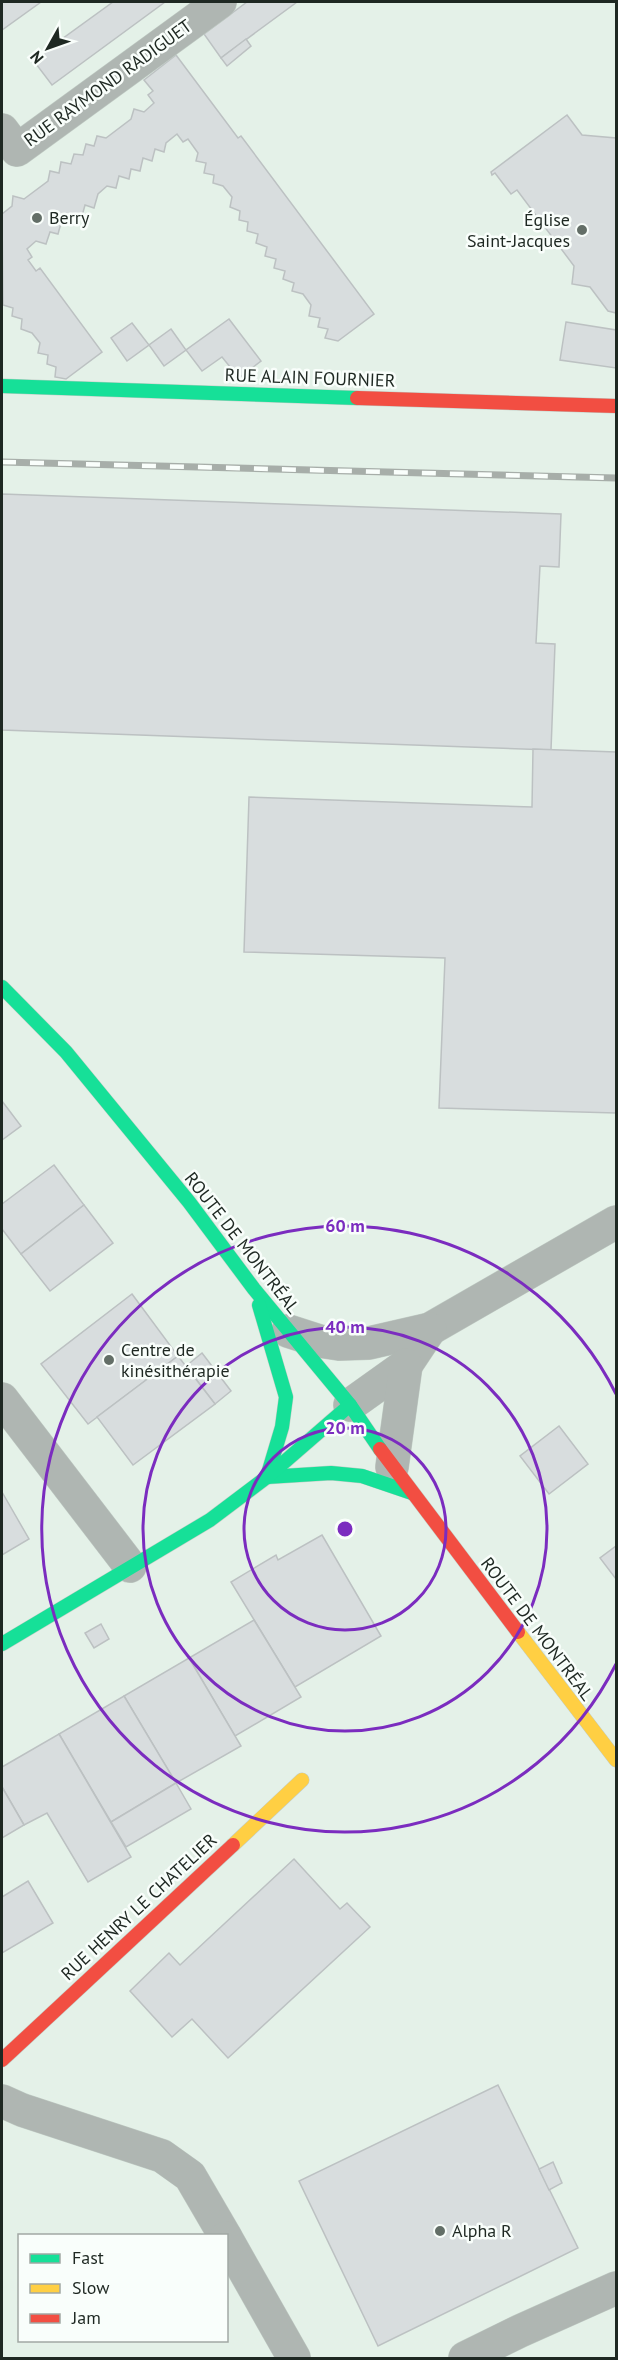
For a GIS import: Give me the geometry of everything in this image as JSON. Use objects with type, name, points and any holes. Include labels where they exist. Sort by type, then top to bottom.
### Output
[{"type":"main road","name":"RUE ALAIN FOURNIER","points":[[2,386],[616,406]]},
{"type":"main road","name":"ROUTE DE MONTRÉAL","points":[[2,987],[66,1052],[189,1202],[254,1289],[350,1405],[392,1467],[616,1760]]},
{"type":"main road","points":[[254,1289],[286,1396],[282,1427],[267,1477]]},
{"type":"main road","points":[[2,1644],[210,1520],[267,1477],[350,1405]]},
{"type":"main road","points":[[267,1477],[341,1474],[362,1476],[412,1493]]},
{"type":"main road","name":"RUE HENRY LE CHATELIER","points":[[2,2060],[302,1780]]},
{"type":"street","name":"RUE RAYMOND RADIGUET","points":[[2,130],[17,150],[219,2]]},
{"type":"street","points":[[288,1331],[319,1341],[339,1344],[369,1343],[430,1329],[616,1222]]},
{"type":"street","points":[[350,1405],[406,1365],[430,1329]]},
{"type":"street","points":[[392,1467],[406,1365]]},
{"type":"street","points":[[2,1399],[130,1566]]},
{"type":"street","points":[[2,2101],[21,2110],[162,2156],[190,2176],[224,2234]]},
{"type":"street","points":[[228,2241],[294,2358]]},
{"type":"street","points":[[465,2358],[616,2288]]},
{"type":"building","points":[[2,2],[41,2],[2,30]]},
{"type":"building","points":[[113,2],[165,2],[52,85],[33,60]]},
{"type":"building","points":[[247,2],[297,2],[221,58],[204,34]]},
{"type":"building","points":[[246,39],[251,46],[227,66],[221,58]]},
{"type":"building","name":"Berry","points":[[176,55],[238,138],[241,136],[374,314],[338,341],[325,338],[328,329],[318,327],[320,318],[309,316],[311,305],[303,294],[292,291],[294,283],[283,279],[285,271],[274,268],[276,259],[265,256],[267,247],[256,243],[258,234],[247,231],[248,222],[239,220],[240,211],[230,207],[232,197],[223,186],[213,183],[214,175],[204,173],[206,163],[196,161],[198,153],[188,139],[183,142],[177,134],[166,143],[164,152],[155,149],[152,161],[143,158],[140,171],[131,169],[129,179],[119,176],[116,188],[107,186],[98,194],[94,208],[85,205],[82,216],[73,214],[70,225],[61,223],[58,234],[50,232],[46,244],[36,241],[27,249],[32,257],[28,260],[36,271],[40,268],[102,352],[66,379],[55,377],[56,367],[47,364],[48,355],[38,353],[40,343],[32,333],[21,329],[22,319],[12,316],[13,308],[3,305],[2,214],[12,206],[13,196],[24,199],[48,181],[50,171],[59,173],[61,162],[71,164],[74,154],[83,155],[86,144],[94,146],[97,136],[106,138],[131,119],[134,109],[144,112],[154,103],[148,95],[153,91],[144,80]]},
{"type":"building","name":"Église Saint-Jacques","points":[[567,115],[582,135],[616,138],[616,313],[608,311],[590,287],[572,284],[574,266],[517,190],[511,194],[495,173],[492,175],[491,172]]},
{"type":"building","points":[[229,319],[261,361],[239,378],[222,357],[202,371],[186,350]]},
{"type":"building","points":[[566,322],[616,330],[616,368],[560,360]]},
{"type":"building","points":[[132,323],[149,345],[127,361],[111,338]]},
{"type":"building","points":[[171,329],[186,350],[164,366],[149,345]]},
{"type":"building","points":[[2,494],[561,514],[559,567],[540,566],[536,643],[555,644],[551,750],[2,730]]},
{"type":"building","points":[[533,749],[616,752],[616,1113],[439,1108],[445,958],[244,952],[249,797],[532,807]]},
{"type":"building","points":[[2,1101],[21,1126],[2,1140]]},
{"type":"building","points":[[54,1165],[84,1205],[21,1254],[2,1229],[2,1204]]},
{"type":"building","points":[[84,1205],[113,1243],[50,1291],[21,1254]]},
{"type":"building","name":"Centre de kinésithérapie","points":[[132,1294],[178,1356],[88,1424],[41,1364]]},
{"type":"building","points":[[202,1353],[231,1391],[215,1404],[186,1366]]},
{"type":"building","points":[[178,1356],[215,1404],[133,1465],[97,1417]]},
{"type":"building","points":[[559,1426],[588,1464],[549,1494],[520,1456]]},
{"type":"building","points":[[2,1492],[29,1539],[2,1555]]},
{"type":"building","points":[[322,1535],[381,1636],[295,1687],[231,1582],[276,1555],[278,1560]]},
{"type":"building","points":[[616,1546],[616,1579],[600,1558]]},
{"type":"building","points":[[254,1620],[301,1697],[235,1736],[189,1658]]},
{"type":"building","points":[[101,1624],[109,1639],[94,1648],[85,1633]]},
{"type":"building","points":[[189,1658],[241,1746],[176,1783],[124,1696]]},
{"type":"building","points":[[124,1696],[176,1783],[111,1822],[59,1734]]},
{"type":"building","points":[[59,1734],[131,1857],[88,1882],[47,1813],[24,1825],[2,1787],[2,1767]]},
{"type":"building","points":[[176,1783],[191,1809],[126,1847],[111,1822]]},
{"type":"building","points":[[2,1787],[24,1825],[2,1838]]},
{"type":"building","points":[[294,1859],[340,1909],[347,1903],[370,1927],[228,2058],[192,2019],[172,2037],[130,1991],[169,1953],[180,1965]]},
{"type":"building","points":[[28,1881],[53,1923],[2,1953],[2,1897]]},
{"type":"building","points":[[498,2085],[578,2248],[378,2346],[299,2181]]},
{"type":"building","points":[[553,2162],[562,2183],[549,2190],[539,2169]]},
{"type":"railway","points":[[2,462],[616,478]]},
{"type":"traffic: fast","points":[[2,386],[357,398]]},
{"type":"traffic: fast","points":[[2,987],[66,1052],[189,1202],[254,1289],[350,1405],[380,1449]]},
{"type":"traffic: fast","points":[[259,1305],[286,1397],[282,1427],[267,1477]]},
{"type":"traffic: fast","points":[[2,1644],[210,1520],[267,1477],[350,1405]]},
{"type":"traffic: fast","points":[[267,1477],[331,1473],[362,1476],[412,1493]]},
{"type":"traffic: slow","points":[[518,1632],[616,1760]]},
{"type":"traffic: slow","points":[[233,1845],[302,1780]]},
{"type":"traffic: jam","points":[[357,398],[616,406]]},
{"type":"traffic: jam","points":[[380,1449],[518,1632]]},
{"type":"traffic: jam","points":[[2,2060],[233,1845]]},
{"type":"place","name":"Berry","points":[[37,218]]},
{"type":"place","name":"Église Saint-Jacques","points":[[582,230]]},
{"type":"place","name":"Centre de kinésithérapie","points":[[109,1360]]},
{"type":"place","name":"Alpha R","points":[[440,2231]]}]
